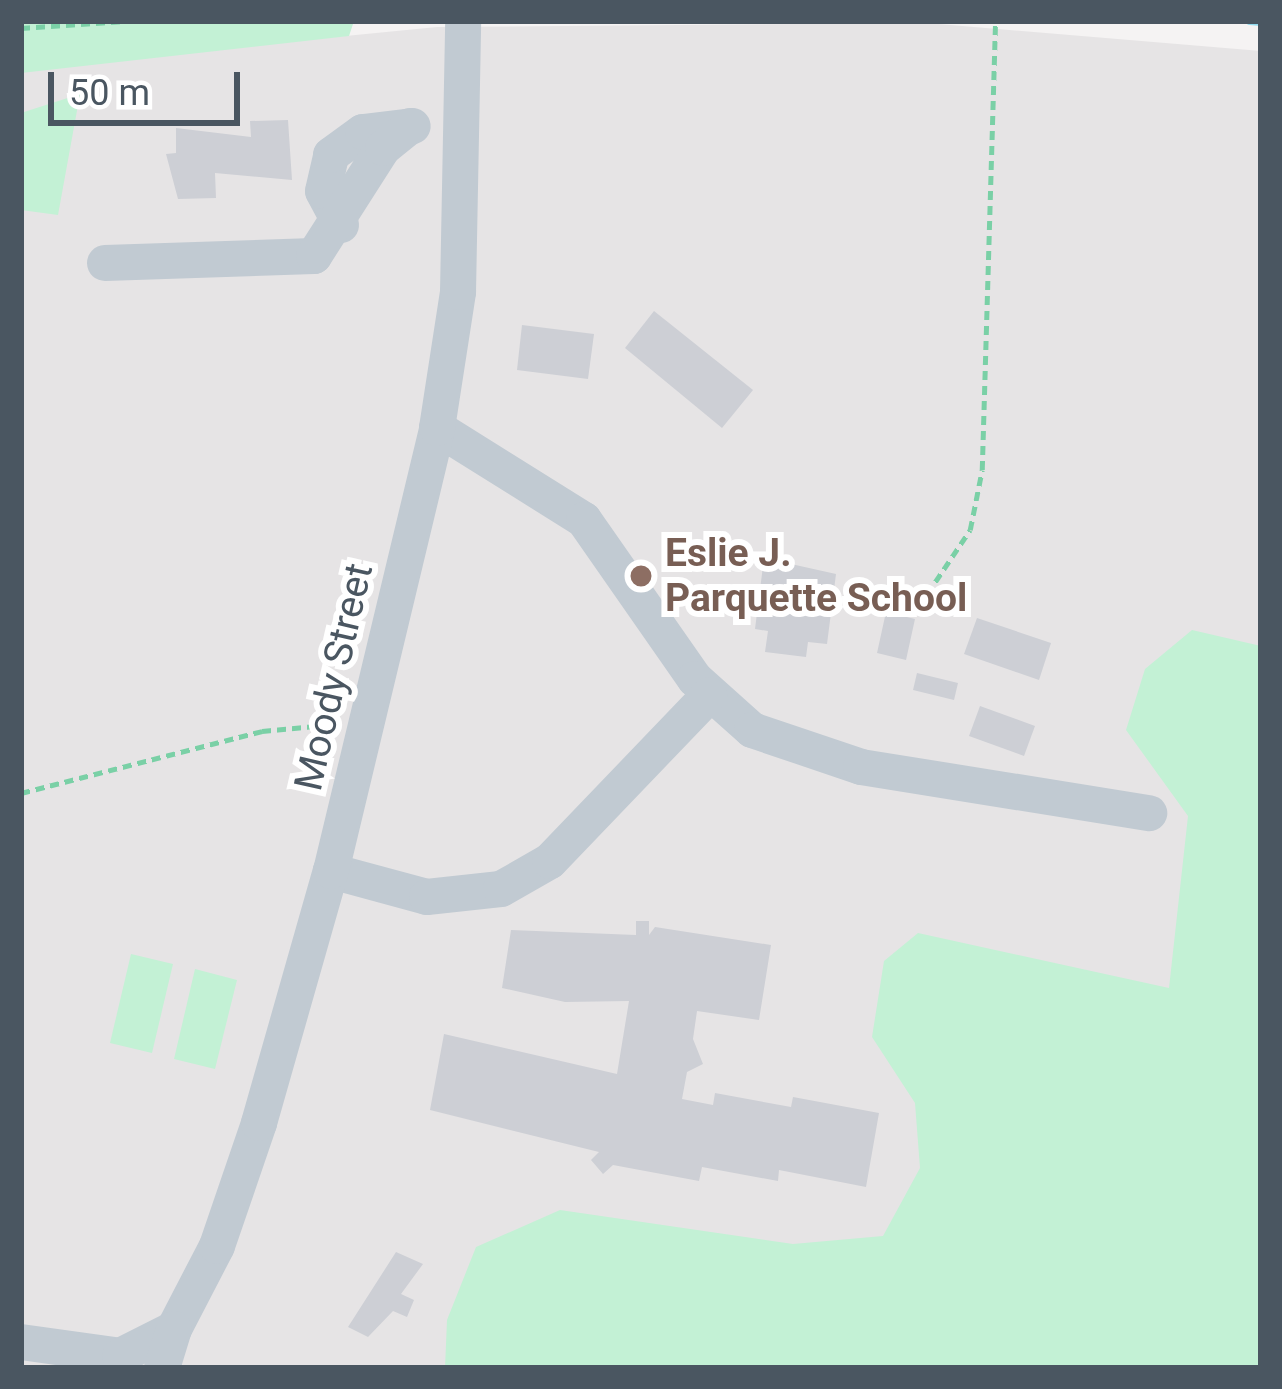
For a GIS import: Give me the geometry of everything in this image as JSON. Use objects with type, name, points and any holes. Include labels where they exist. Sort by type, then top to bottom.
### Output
[{"type":"street","name":"Moody Street","points":[[162,1368],[174,1329],[232,1202],[331,871],[437,428],[458,292],[463,21]]},
{"type":"street","points":[[105,263],[305,257],[341,225],[383,148],[410,126],[464,122]]},
{"type":"street","points":[[437,428],[584,520],[709,695],[777,743],[861,767],[1149,813]]},
{"type":"street","points":[[331,871],[427,897],[501,889],[550,861],[709,695]]},
{"type":"street","points":[[21,1342],[120,1356],[174,1329]]},
{"type":"path","points":[[21,28],[125,21]]},
{"type":"path","points":[[927,594],[970,530],[982,470],[995,21]]},
{"type":"path","points":[[21,793],[262,731],[367,723]]},
{"type":"shaded area","name":"Eslie J. Parquette School","points":[[927,23],[1261,51],[1261,1084],[928,1368],[21,1368],[21,68],[437,27]]},
{"type":"green space","points":[[21,21],[354,21],[349,36],[21,73]]},
{"type":"green space","points":[[80,94],[58,215],[21,210],[21,113]]},
{"type":"green space","points":[[1192,630],[1261,646],[1261,1368],[445,1368],[447,1320],[476,1247],[560,1210],[793,1244],[883,1236],[920,1168],[915,1103],[872,1037],[884,961],[918,933],[1169,988],[1188,816],[1126,730],[1145,669]]},
{"type":"green space","points":[[131,954],[173,964],[152,1053],[110,1043]]},
{"type":"green space","points":[[195,969],[237,980],[215,1069],[174,1059]]},
{"type":"building","points":[[288,120],[292,180],[215,173],[216,198],[178,199],[166,154],[176,153],[176,128],[251,137],[250,121]]},
{"type":"building","points":[[654,311],[753,390],[722,428],[625,348]]},
{"type":"building","points":[[522,325],[594,334],[588,379],[517,370]]},
{"type":"building","points":[[764,558],[836,574],[827,644],[808,642],[806,657],[765,652],[768,631],[755,629]]},
{"type":"building","points":[[886,612],[915,619],[906,660],[877,653]]},
{"type":"building","points":[[977,618],[1051,643],[1039,680],[964,654]]},
{"type":"building","points":[[917,673],[958,683],[954,700],[913,690]]},
{"type":"building","points":[[980,706],[1035,726],[1024,756],[969,736]]},
{"type":"building","points":[[636,921],[649,921],[649,935],[655,927],[771,945],[759,1020],[697,1011],[693,1039],[703,1064],[687,1072],[682,1099],[713,1105],[715,1093],[791,1107],[793,1097],[879,1113],[866,1187],[779,1170],[778,1181],[702,1167],[699,1181],[613,1165],[603,1174],[591,1160],[599,1152],[430,1110],[444,1034],[617,1074],[629,1001],[565,1002],[502,988],[511,930],[636,935]]},
{"type":"building","points":[[396,1252],[423,1264],[401,1294],[414,1300],[407,1317],[393,1311],[368,1337],[348,1327]]},
{"type":"waterway","points":[[1250,21],[1261,22]]},
{"type":"place","name":"Eslie J. Parquette School","points":[[641,576]]}]
